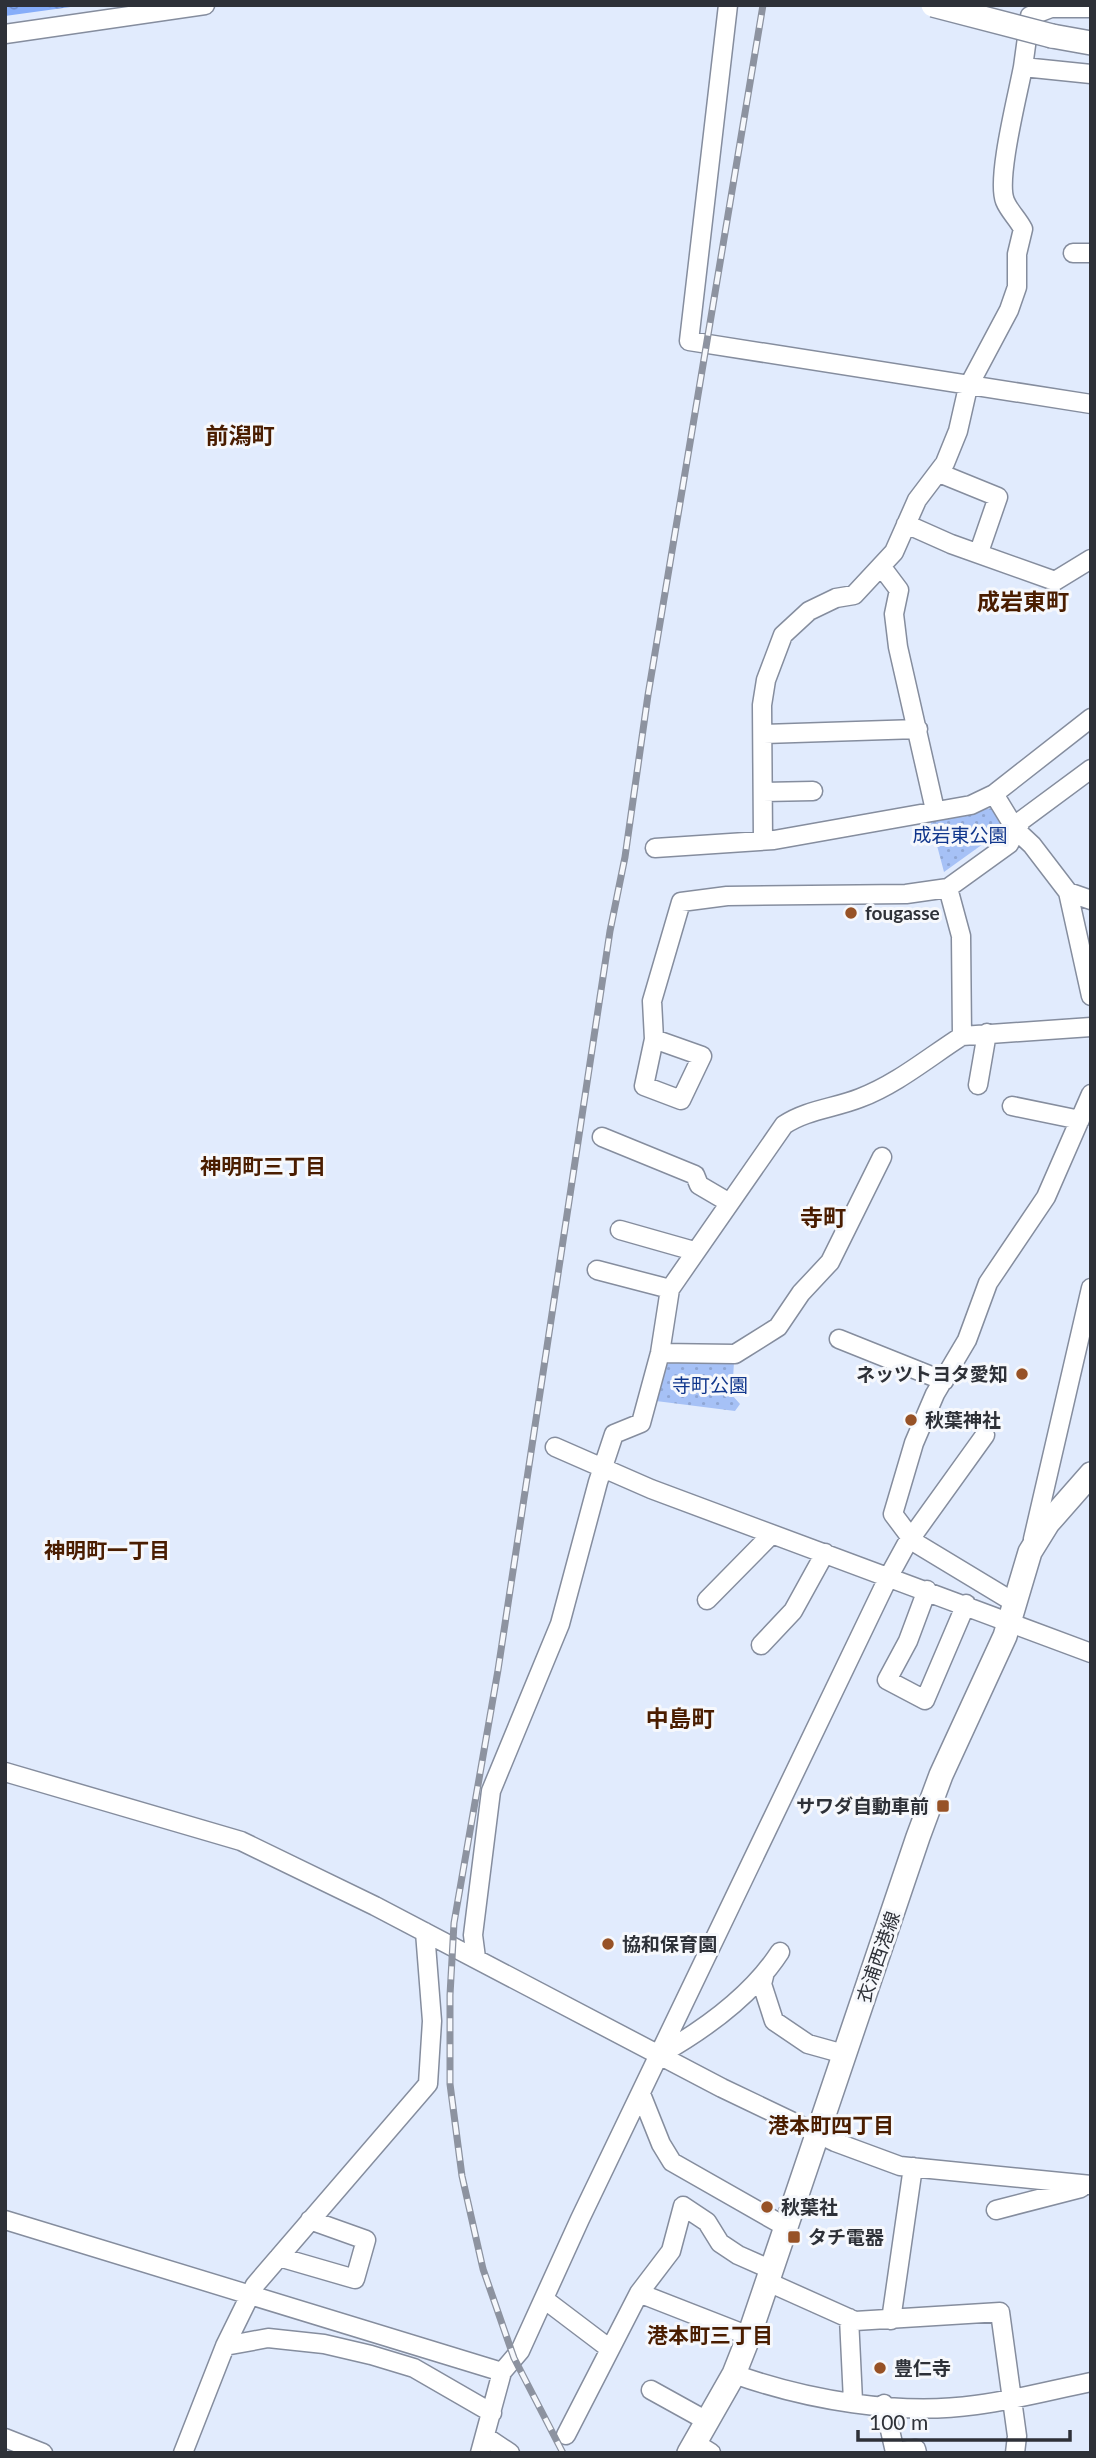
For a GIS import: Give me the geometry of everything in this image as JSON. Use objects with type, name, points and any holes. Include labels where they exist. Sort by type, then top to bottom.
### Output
[{"type":"main road","points":[[933,5],[1052,32],[1091,31]]},
{"type":"main road","points":[[962,5],[1091,43]]},
{"type":"main road","name":"衣浦西港線","points":[[698,2449],[707,2421],[734,2374],[749,2336],[941,1775],[1012,1612],[1030,1552],[1068,1497],[1091,1475]]},
{"type":"street","points":[[5,34],[205,5]]},
{"type":"street","points":[[729,5],[689,341],[968,387],[1091,404]]},
{"type":"street","points":[[763,840],[762,705],[766,680],[783,635],[809,611],[836,598],[854,595],[894,552],[918,500],[939,473],[958,431],[968,387],[997,338],[1017,287],[1017,254],[1023,229],[1005,201],[1004,182],[1007,149],[1030,16],[1051,8],[1091,8]]},
{"type":"street","points":[[1023,67],[1091,74]]},
{"type":"street","points":[[939,473],[998,497],[979,552]]},
{"type":"street","points":[[906,524],[951,544],[1055,581],[1091,559]]},
{"type":"street","points":[[881,566],[899,590],[894,614],[898,647],[935,810]]},
{"type":"street","points":[[655,848],[763,840],[971,805],[994,794],[1091,718]]},
{"type":"street","points":[[764,734],[918,729]]},
{"type":"street","points":[[654,1039],[652,1002],[681,902],[727,896],[906,894],[948,888],[1009,844],[1022,820],[1091,769]]},
{"type":"street","points":[[763,792],[813,791]]},
{"type":"street","points":[[994,794],[1016,830],[1032,845],[1068,892],[1091,996]]},
{"type":"street","points":[[948,888],[961,936],[962,1036]]},
{"type":"street","points":[[1068,892],[1091,900]]},
{"type":"street","points":[[476,1958],[473,1935],[491,1791],[560,1624],[614,1434],[641,1423],[660,1353],[670,1289],[694,1251],[784,1125],[794,1118],[860,1098],[885,1087],[962,1036],[1091,1027]]},
{"type":"street","points":[[978,1086],[987,1033]]},
{"type":"street","points":[[1091,1094],[1046,1198],[988,1283],[967,1340],[914,1443],[893,1514],[911,1539],[1012,1612],[1091,1653]]},
{"type":"street","points":[[1012,1106],[1080,1120]]},
{"type":"street","points":[[602,1138],[695,1175],[699,1185],[728,1202]]},
{"type":"street","points":[[660,1353],[735,1354],[778,1327],[801,1293],[830,1262],[882,1157]]},
{"type":"street","points":[[620,1230],[694,1251]]},
{"type":"street","points":[[597,1270],[670,1289]]},
{"type":"street","points":[[1030,1552],[1091,1287]]},
{"type":"street","points":[[839,1339],[944,1381]]},
{"type":"street","points":[[510,2453],[483,2445],[502,2372],[520,2351],[890,1576],[911,1539],[985,1435]]},
{"type":"street","points":[[555,1447],[602,1469],[927,1590],[966,1604],[1012,1612]]},
{"type":"street","points":[[1045,1486],[1049,1497],[1057,1500],[1068,1497]]},
{"type":"street","points":[[707,1600],[772,1534]]},
{"type":"street","points":[[761,1645],[793,1611],[825,1553]]},
{"type":"street","points":[[927,1590],[908,1641],[887,1680],[925,1700],[966,1604]]},
{"type":"street","points":[[5,1772],[241,1841],[476,1958],[817,2135],[913,2168],[1091,2185]]},
{"type":"street","points":[[183,2453],[225,2346],[249,2296],[310,2220],[428,2084],[432,2021],[425,1933]]},
{"type":"street","points":[[661,2054],[690,2037],[764,1976],[780,1952]]},
{"type":"street","points":[[764,1976],[762,1984],[774,2021],[808,2044],[845,2053]]},
{"type":"street","points":[[641,2094],[661,2144],[673,2162],[786,2227]]},
{"type":"street","points":[[891,2320],[913,2168]]},
{"type":"street","points":[[996,2210],[1091,2185]]},
{"type":"street","points":[[566,2435],[639,2293],[671,2251],[683,2206],[707,2222],[720,2242],[738,2255],[770,2276],[849,2318],[891,2320],[1000,2312],[1017,2436],[1015,2453]]},
{"type":"street","points":[[5,2220],[502,2372]]},
{"type":"street","points":[[279,2257],[355,2279],[366,2240],[310,2220]]},
{"type":"street","points":[[639,2293],[749,2336]]},
{"type":"street","points":[[544,2299],[610,2349]]},
{"type":"street","points":[[849,2318],[853,2401]]},
{"type":"street","points":[[225,2346],[268,2338],[324,2344],[371,2355],[414,2368],[492,2413]]},
{"type":"street","points":[[734,2374],[802,2395],[937,2408],[1013,2400],[1091,2382]]},
{"type":"street","points":[[651,2390],[707,2421]]},
{"type":"street","points":[[884,2404],[895,2452],[916,2449],[917,2453]]},
{"type":"street","points":[[5,2438],[43,2453]]},
{"type":"green space","name":"成岩東公園","points":[[992,808],[999,819],[1001,831],[944,872],[930,819]]},
{"type":"green space","name":"寺町公園","points":[[671,1361],[734,1362],[732,1395],[740,1404],[735,1411],[656,1401],[665,1367]]},
{"type":"water","points":[[5,5],[85,5],[5,16]]},
{"type":"railway","points":[[563,2453],[514,2358],[483,2269],[462,2176],[450,2084],[450,1995],[454,1923],[498,1670],[648,695],[763,5]]},
{"type":"place","name":"fougasse","points":[[851,913]]},
{"type":"place","name":"ネッツトヨタ愛知","points":[[1022,1374]]},
{"type":"place","name":"秋葉神社","points":[[911,1420]]},
{"type":"place","name":"サワダ自動車前","points":[[943,1806]]},
{"type":"place","name":"協和保育園","points":[[608,1944]]},
{"type":"place","name":"秋葉社","points":[[767,2207]]},
{"type":"place","name":"タチ電器","points":[[794,2237]]},
{"type":"place","name":"豊仁寺","points":[[880,2368]]},
{"type":"district","name":"前潟町","points":[[240,436]]},
{"type":"district","name":"成岩東町","points":[[1023,602]]},
{"type":"district","name":"神明町三丁目","points":[[263,1167]]},
{"type":"district","name":"寺町","points":[[823,1218]]},
{"type":"district","name":"神明町一丁目","points":[[107,1551]]},
{"type":"district","name":"中島町","points":[[680,1719]]},
{"type":"district","name":"港本町四丁目","points":[[831,2126]]},
{"type":"district","name":"港本町三丁目","points":[[710,2336]]}]
